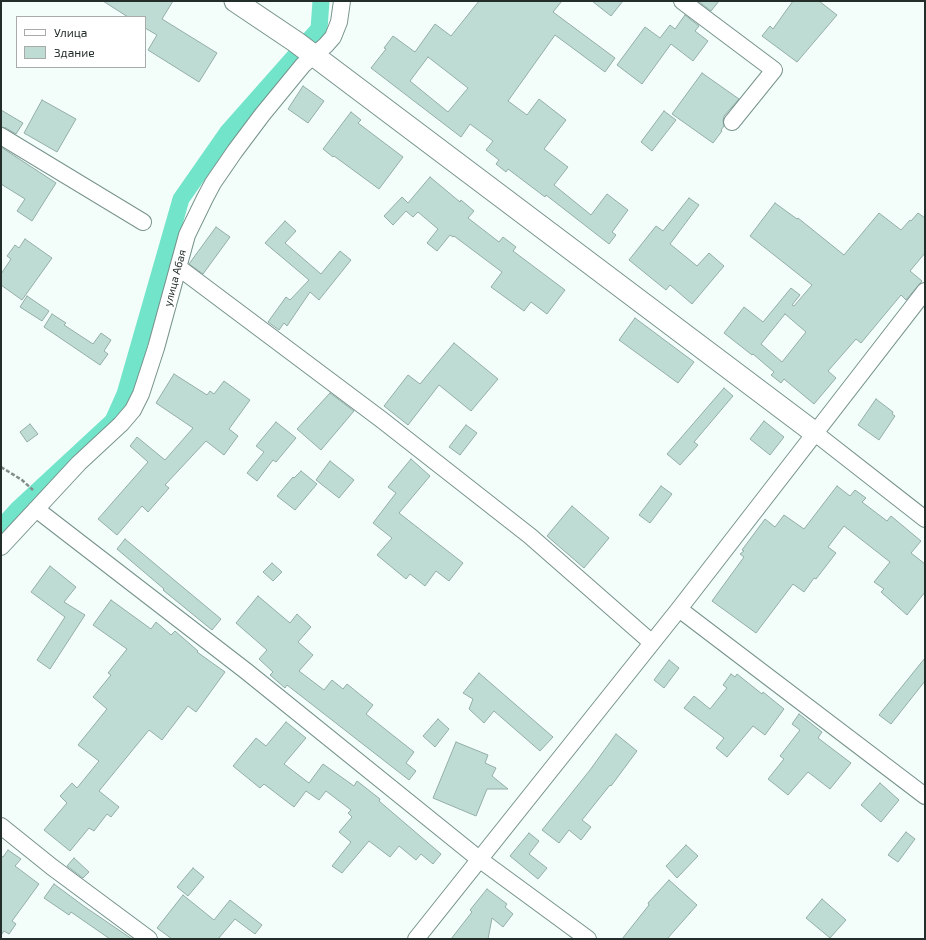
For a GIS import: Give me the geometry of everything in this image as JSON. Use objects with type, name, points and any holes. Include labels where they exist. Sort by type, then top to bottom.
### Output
[{"type":"main road","points":[[234,1],[306,50],[815,433]]},
{"type":"street","name":"улица Абая","points":[[1,547],[78,463],[133,410],[141,394],[156,348],[187,235],[213,183],[262,116],[303,65],[306,50],[326,45],[333,37],[339,22],[342,1]]},
{"type":"street","points":[[682,1],[774,70],[732,122]]},
{"type":"street","points":[[1,136],[143,222]]},
{"type":"street","points":[[178,268],[382,420],[530,536],[651,642]]},
{"type":"street","points":[[416,939],[651,642],[679,609],[925,291]]},
{"type":"street","points":[[815,433],[925,519]]},
{"type":"street","points":[[36,509],[246,671],[480,859],[588,939]]},
{"type":"street","points":[[679,609],[925,796]]},
{"type":"street","points":[[1,826],[52,867],[149,939]]},
{"type":"path","points":[[1,467],[22,480]]},
{"type":"building","points":[[103,1],[173,1],[162,19],[217,53],[199,82],[148,50],[157,35],[146,29],[146,16],[126,16]]},
{"type":"building","points":[[479,1],[562,1],[553,12],[615,58],[605,72],[555,35],[508,101],[527,115],[539,99],[566,120],[544,149],[568,167],[554,185],[591,215],[607,194],[628,210],[612,232],[616,235],[609,244],[546,195],[545,197],[508,169],[506,172],[496,164],[499,160],[486,150],[493,141],[470,124],[461,137],[371,68],[386,49],[384,48],[393,36],[415,52],[435,24],[451,36]],"holes":[[[428,57],[468,88],[448,112],[410,81]]]},
{"type":"building","points":[[592,1],[623,1],[611,16]]},
{"type":"building","points":[[698,1],[719,1],[711,11]]},
{"type":"building","points":[[793,1],[819,1],[837,15],[797,62],[762,36],[770,26],[773,29]]},
{"type":"building","points":[[685,15],[699,26],[695,31],[708,41],[693,61],[671,44],[642,84],[617,65],[645,27],[660,38],[670,25],[675,29]]},
{"type":"building","points":[[702,73],[739,99],[724,116],[724,126],[721,130],[722,131],[713,143],[672,114]]},
{"type":"building","points":[[303,86],[324,101],[308,123],[288,109]]},
{"type":"building","points":[[42,100],[76,119],[57,152],[24,133]]},
{"type":"building","points":[[1,110],[23,123],[16,134],[6,128],[1,127]]},
{"type":"building","points":[[664,111],[676,120],[652,151],[641,142]]},
{"type":"building","points":[[351,112],[361,120],[358,123],[403,157],[379,189],[323,149]]},
{"type":"building","points":[[1,147],[56,183],[32,221],[17,211],[25,199],[1,184]]},
{"type":"building","points":[[430,177],[460,202],[461,200],[474,211],[468,218],[499,242],[503,237],[516,247],[513,251],[565,290],[547,314],[531,302],[524,311],[491,287],[502,272],[454,236],[453,237],[450,235],[437,251],[427,243],[438,229],[418,212],[413,217],[406,211],[393,225],[384,216],[402,197],[408,203]]},
{"type":"building","points":[[689,198],[699,205],[670,244],[697,266],[709,253],[724,266],[692,304],[670,285],[666,290],[629,260],[656,226],[663,231]]},
{"type":"building","points":[[775,203],[797,219],[798,218],[844,255],[879,213],[901,230],[918,213],[925,218],[925,253],[910,271],[922,281],[906,300],[901,295],[861,343],[856,339],[828,371],[836,378],[814,404],[784,379],[781,383],[771,375],[774,372],[753,354],[752,355],[724,333],[744,307],[763,322],[791,288],[800,295],[792,305],[794,306],[812,285],[750,236]],"holes":[[[785,314],[806,332],[782,362],[761,344]]]},
{"type":"building","points":[[285,221],[296,231],[285,243],[321,274],[340,251],[351,260],[319,300],[310,292],[287,326],[284,323],[279,330],[268,322],[286,297],[290,300],[309,280],[265,243]]},
{"type":"building","points":[[216,227],[230,237],[203,274],[189,264]]},
{"type":"building","points":[[25,239],[52,258],[22,300],[1,285],[1,274],[11,259],[7,256],[15,245],[19,248]]},
{"type":"building","points":[[27,296],[49,311],[42,321],[20,307]]},
{"type":"building","points":[[52,314],[66,323],[64,325],[93,344],[101,333],[111,340],[104,351],[108,354],[100,365],[44,327]]},
{"type":"building","points":[[635,318],[694,362],[678,383],[619,340]]},
{"type":"building","points":[[454,343],[498,379],[471,411],[439,385],[408,425],[384,406],[408,375],[420,384]]},
{"type":"building","points":[[174,374],[207,395],[210,391],[214,394],[224,381],[250,400],[229,429],[238,436],[224,455],[206,441],[165,485],[169,488],[148,512],[142,506],[117,535],[98,519],[148,462],[130,446],[137,437],[165,460],[193,428],[156,403]]},
{"type":"building","points":[[724,388],[733,396],[694,442],[698,445],[680,465],[667,454]]},
{"type":"building","points":[[330,393],[354,411],[321,450],[297,429]]},
{"type":"building","points":[[876,399],[893,412],[892,414],[895,416],[879,440],[858,425]]},
{"type":"building","points":[[764,421],[784,437],[770,455],[750,439]]},
{"type":"building","points":[[276,422],[296,438],[276,462],[273,460],[257,481],[247,473],[264,452],[256,446]]},
{"type":"building","points":[[30,424],[38,434],[27,442],[20,432]]},
{"type":"building","points":[[466,425],[477,433],[460,455],[449,447]]},
{"type":"building","points":[[411,459],[430,476],[399,513],[463,563],[449,581],[436,571],[425,586],[410,574],[406,579],[377,555],[392,538],[373,523],[396,493],[388,487]]},
{"type":"building","points":[[330,461],[354,480],[339,498],[316,480]]},
{"type":"building","points":[[301,471],[317,484],[295,510],[277,496],[293,477],[294,478]]},
{"type":"building","points":[[661,486],[672,494],[650,523],[639,515]]},
{"type":"building","points":[[837,486],[850,496],[855,490],[866,498],[862,502],[887,521],[891,516],[921,541],[911,553],[925,564],[925,592],[907,615],[881,592],[884,589],[874,582],[890,562],[844,526],[828,547],[836,553],[816,579],[814,578],[804,592],[793,584],[756,633],[712,601],[744,557],[740,554],[744,551],[742,550],[765,519],[775,527],[784,515],[804,529]]},
{"type":"building","points":[[572,506],[609,538],[584,568],[547,536]]},
{"type":"building","points":[[125,539],[221,619],[212,630],[163,590],[164,589],[117,549]]},
{"type":"building","points":[[272,563],[282,572],[273,581],[263,572]]},
{"type":"building","points":[[50,566],[76,587],[64,602],[85,615],[50,669],[37,660],[65,617],[31,592]]},
{"type":"building","points":[[258,596],[290,623],[297,614],[311,627],[298,642],[313,655],[299,671],[324,690],[332,680],[343,689],[347,684],[373,705],[366,714],[414,752],[406,763],[416,771],[409,780],[287,685],[285,688],[270,675],[273,672],[259,659],[267,650],[236,623]]},
{"type":"building","points":[[111,600],[151,629],[156,622],[171,635],[175,631],[198,651],[197,652],[225,672],[196,712],[188,706],[162,740],[149,730],[99,791],[119,807],[111,817],[107,814],[94,831],[89,828],[70,851],[44,830],[67,803],[60,796],[72,783],[77,788],[99,761],[78,745],[107,709],[93,697],[111,675],[108,673],[127,649],[93,625]]},
{"type":"building","points":[[925,658],[925,681],[891,724],[879,715]]},
{"type":"building","points":[[669,660],[679,668],[664,688],[654,680]]},
{"type":"building","points":[[479,673],[553,737],[540,751],[494,711],[484,723],[469,709],[473,699],[463,693]]},
{"type":"building","points":[[731,674],[735,677],[737,674],[784,709],[765,735],[753,726],[727,757],[716,748],[724,738],[684,708],[694,696],[710,709],[727,688],[723,685]]},
{"type":"building","points":[[799,714],[822,732],[818,738],[851,763],[830,789],[808,772],[788,795],[768,779],[784,759],[780,756],[800,730],[792,724]]},
{"type":"building","points":[[438,719],[449,729],[435,747],[423,736]]},
{"type":"building","points":[[286,722],[306,738],[284,764],[309,783],[323,764],[354,786],[357,781],[380,799],[379,801],[441,854],[433,864],[421,854],[416,860],[399,846],[390,857],[369,841],[342,873],[332,866],[351,842],[339,832],[352,817],[348,813],[351,810],[326,791],[319,800],[306,791],[294,807],[264,784],[260,788],[233,766],[256,738],[266,746]]},
{"type":"building","points":[[616,734],[637,751],[611,786],[610,785],[582,820],[591,827],[581,840],[569,830],[559,843],[542,830],[590,770]]},
{"type":"building","points":[[456,742],[488,755],[485,763],[496,768],[492,776],[508,789],[487,789],[476,816],[433,798]]},
{"type":"building","points":[[880,783],[899,800],[881,822],[861,805]]},
{"type":"building","points":[[906,832],[915,839],[898,862],[888,855]]},
{"type":"building","points":[[529,833],[539,841],[529,854],[547,868],[538,879],[510,856]]},
{"type":"building","points":[[686,845],[698,856],[677,878],[666,866]]},
{"type":"building","points":[[8,850],[21,859],[15,866],[39,884],[12,921],[16,924],[9,934],[4,931],[1,935],[1,856],[3,857]]},
{"type":"building","points":[[74,858],[89,872],[83,878],[67,866]]},
{"type":"building","points":[[193,868],[204,877],[188,896],[177,887]]},
{"type":"building","points":[[669,880],[697,905],[667,939],[622,939],[649,905],[648,903]]},
{"type":"building","points":[[54,884],[132,939],[110,939],[71,912],[69,915],[44,898]]},
{"type":"building","points":[[487,889],[507,904],[505,907],[513,914],[503,927],[492,918],[488,939],[451,939],[472,912],[470,910]]},
{"type":"building","points":[[183,895],[214,920],[230,900],[262,925],[255,934],[235,919],[218,939],[172,939],[157,928]]},
{"type":"building","points":[[822,899],[846,920],[830,938],[806,918]]},
{"type":"waterway","points":[[1,528],[18,509],[113,421],[125,394],[181,199],[227,133],[319,29],[321,1]]}]
